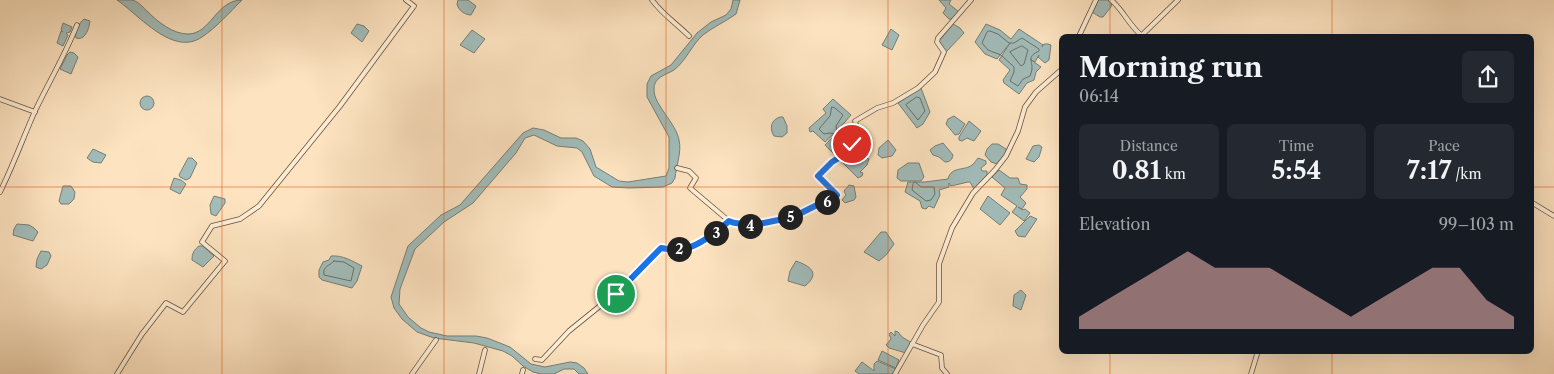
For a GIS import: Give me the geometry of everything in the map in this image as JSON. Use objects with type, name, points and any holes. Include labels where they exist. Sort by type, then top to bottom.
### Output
[{"type":"street","points":[[117,374],[142,334],[166,303],[183,312],[225,261],[202,242],[212,226],[240,220],[259,206],[340,106],[414,6],[406,0]]},
{"type":"street","points":[[652,0],[665,16],[671,18],[689,36]]},
{"type":"street","points":[[677,168],[689,172],[696,178],[690,188],[734,224],[743,223],[749,226],[793,217],[821,203],[828,202],[837,195],[818,176],[832,162],[848,152],[858,138],[855,121],[877,108],[893,103],[918,88],[934,72],[944,52],[937,42],[938,38],[971,0]]},
{"type":"street","points":[[1079,34],[1096,0]]},
{"type":"street","points":[[1111,0],[1140,34]]},
{"type":"street","points":[[1142,34],[1178,0]]},
{"type":"street","points":[[0,192],[35,112],[77,25]]},
{"type":"street","points":[[895,374],[939,302],[940,264],[952,228],[973,193],[1006,156],[1030,100],[1036,92],[1059,72]]},
{"type":"street","points":[[0,99],[35,112]]},
{"type":"street","points":[[1534,204],[1554,216]]},
{"type":"street","points":[[534,359],[542,360],[569,331],[616,294],[661,248],[675,250],[685,248],[719,230],[729,221]]},
{"type":"street","points":[[412,374],[436,340]]},
{"type":"street","points":[[912,344],[941,355],[942,368],[947,374]]},
{"type":"street","points":[[479,374],[485,350]]},
{"type":"street","points":[[1251,374],[1257,354]]},
{"type":"water","points":[[117,0],[132,0],[141,5],[166,27],[188,34],[196,33],[202,29],[226,5],[233,1],[242,0],[213,29],[202,37],[191,42],[180,42],[157,32]]},
{"type":"water","points":[[458,0],[468,0],[476,6],[471,15],[460,10],[457,4]]},
{"type":"water","points":[[733,0],[740,0],[736,14],[703,35],[678,66],[658,79],[654,86],[657,102],[674,127],[680,145],[675,178],[672,183],[663,187],[612,187],[594,176],[582,152],[577,148],[557,146],[534,135],[525,138],[516,153],[473,203],[444,222],[415,249],[400,289],[399,304],[408,317],[421,328],[447,336],[487,338],[510,347],[531,364],[545,367],[570,362],[577,363],[588,374],[579,374],[574,369],[564,369],[554,374],[533,372],[503,351],[474,343],[434,338],[417,332],[402,319],[394,308],[391,297],[408,246],[441,215],[460,205],[523,133],[533,128],[544,130],[561,138],[576,138],[583,141],[590,149],[596,167],[619,181],[628,182],[666,176],[669,168],[669,137],[647,97],[647,84],[651,76],[671,65],[697,33],[711,22],[726,15],[731,9]]},
{"type":"water","points":[[939,0],[951,0],[949,4],[959,12],[953,19],[949,19],[943,13],[946,8]]},
{"type":"water","points":[[1098,0],[1109,0],[1112,2],[1111,7],[1103,17],[1092,12]]},
{"type":"water","points":[[84,19],[90,21],[88,31],[82,38],[76,38],[77,28]]},
{"type":"water","points":[[63,23],[72,27],[70,32],[66,33],[68,35],[63,46],[57,43],[61,31],[63,32],[61,30]]},
{"type":"water","points":[[357,24],[364,26],[369,31],[362,42],[351,33]]},
{"type":"water","points":[[953,24],[964,33],[946,52],[939,41]]},
{"type":"water","points":[[986,24],[1000,30],[1011,39],[1019,29],[1043,45],[1042,47],[1044,44],[1051,45],[1049,60],[1045,63],[1038,57],[1039,55],[1035,62],[1030,59],[1041,67],[1036,72],[1034,80],[1027,83],[1019,94],[1004,83],[1003,80],[1010,70],[999,60],[1010,43],[997,59],[985,54],[975,42]]},
{"type":"water","points":[[891,29],[899,35],[892,50],[882,45]]},
{"type":"water","points":[[472,30],[485,39],[474,53],[460,45]]},
{"type":"water","points":[[70,52],[78,57],[71,74],[60,69]]},
{"type":"water","points":[[921,88],[930,112],[923,124],[917,128],[898,103]]},
{"type":"water","points":[[144,96],[150,96],[154,103],[150,110],[144,110],[140,106],[140,100]]},
{"type":"water","points":[[833,99],[851,115],[825,142],[813,131],[810,132],[809,128],[826,113],[823,109]]},
{"type":"water","points":[[954,116],[965,124],[959,134],[955,135],[946,124],[948,119]]},
{"type":"water","points":[[783,117],[787,126],[787,133],[782,137],[774,136],[772,130],[773,122]]},
{"type":"water","points":[[969,121],[981,131],[974,141],[967,138],[962,141],[959,140],[959,137]]},
{"type":"water","points":[[842,128],[851,136],[834,154],[825,145]]},
{"type":"water","points":[[888,140],[896,150],[892,156],[882,158],[878,155],[879,148]]},
{"type":"water","points":[[943,143],[953,155],[948,162],[933,155],[930,150]]},
{"type":"water","points":[[992,144],[998,144],[1006,149],[1007,152],[997,164],[991,162],[985,155],[987,149]]},
{"type":"water","points":[[1039,145],[1042,147],[1039,157],[1034,162],[1026,159],[1033,146]]},
{"type":"water","points":[[93,149],[106,155],[101,163],[93,162],[87,158]]},
{"type":"water","points":[[855,154],[869,159],[867,165],[860,172],[863,173],[862,176],[858,178],[842,162]]},
{"type":"water","points":[[188,158],[192,158],[197,163],[190,178],[186,180],[179,175]]},
{"type":"water","points":[[978,158],[986,161],[986,164],[981,168],[982,171],[987,171],[987,175],[974,189],[970,182],[951,186],[949,183],[949,187],[939,190],[940,195],[934,208],[929,206],[926,209],[922,208],[920,201],[905,192],[908,182],[948,179],[952,172],[969,167]]},
{"type":"water","points":[[908,163],[919,163],[924,177],[921,181],[901,181],[897,178],[898,170]]},
{"type":"water","points":[[999,170],[1010,178],[1018,178],[1020,184],[1027,185],[1027,189],[1020,197],[1026,203],[1022,209],[1018,207],[1022,210],[1025,209],[1030,213],[1024,221],[1012,212],[1017,206],[1001,195],[1005,188],[992,177]]},
{"type":"water","points":[[174,178],[186,184],[180,194],[170,189]]},
{"type":"water","points":[[849,185],[854,186],[856,197],[854,200],[845,203],[842,200],[846,195],[844,191]]},
{"type":"water","points":[[63,186],[71,186],[75,192],[74,199],[69,204],[61,204],[59,201]]},
{"type":"water","points":[[214,196],[225,199],[225,203],[216,216],[211,214],[210,205]]},
{"type":"water","points":[[988,196],[1010,213],[1000,225],[980,209]]},
{"type":"water","points":[[1030,216],[1037,219],[1025,237],[1018,236],[1015,231]]},
{"type":"water","points":[[17,224],[29,225],[38,232],[33,241],[13,235]]},
{"type":"water","points":[[881,232],[886,232],[894,244],[879,261],[864,252]]},
{"type":"water","points":[[199,246],[203,246],[214,256],[203,267],[192,260],[192,255]]},
{"type":"water","points":[[41,251],[49,252],[51,256],[47,265],[41,269],[36,267]]},
{"type":"water","points":[[331,256],[343,257],[362,266],[357,281],[352,288],[322,280],[319,277],[319,270],[323,262],[329,260]]},
{"type":"water","points":[[796,261],[812,270],[812,277],[805,286],[788,281],[790,271]]},
{"type":"water","points":[[1021,290],[1026,295],[1021,310],[1013,306],[1014,295]]},
{"type":"water","points":[[895,331],[912,343],[906,353],[889,348],[886,345],[891,339],[889,334],[891,332],[895,336]]},
{"type":"water","points":[[882,351],[899,360],[896,368],[878,360]]},
{"type":"water","points":[[877,361],[896,369],[894,374],[859,374],[855,371],[862,362],[874,371],[874,364]]},
{"type":"route","points":[[616,294],[661,248],[675,250],[685,248],[706,238],[729,221],[734,224],[743,223],[749,226],[793,217],[821,203],[828,202],[837,195],[818,176],[832,162],[843,157],[852,144]]}]
